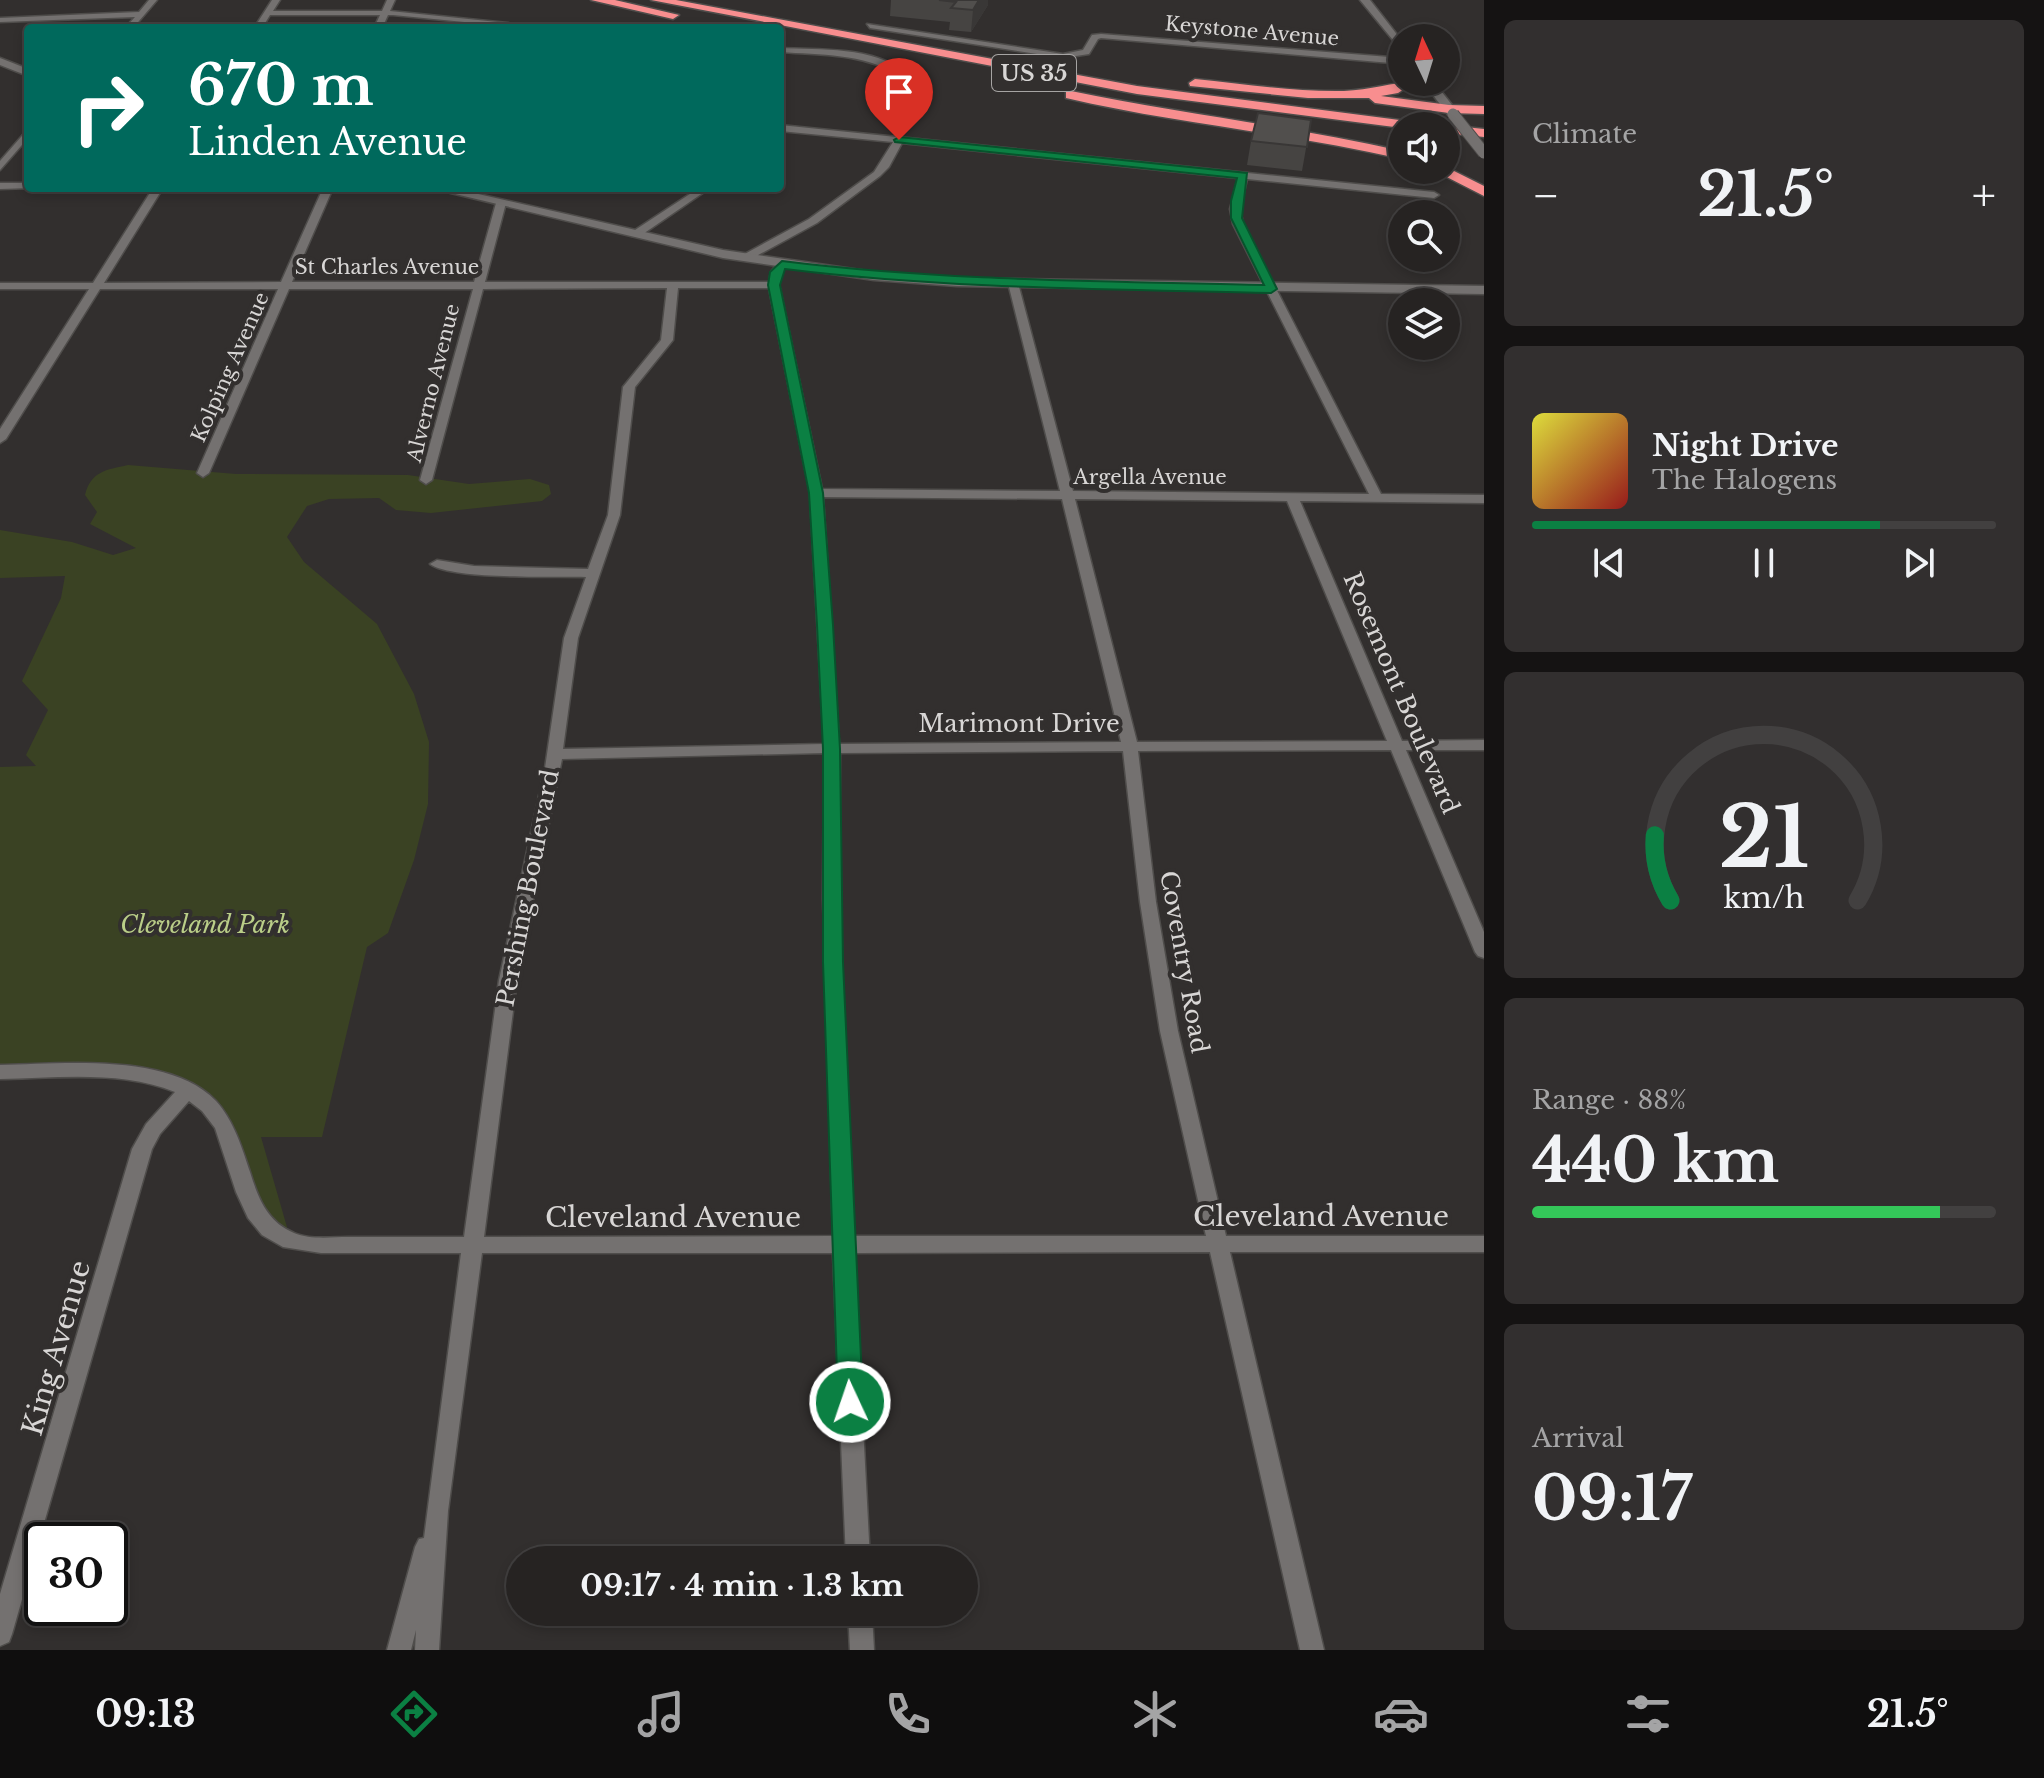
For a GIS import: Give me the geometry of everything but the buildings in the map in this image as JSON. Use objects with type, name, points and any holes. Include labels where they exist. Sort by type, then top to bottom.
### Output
[{"type":"highway","points":[[597,0],[720,24]]},
{"type":"highway","name":"US 35","points":[[657,0],[780,24]]},
{"type":"highway","name":"US 35","points":[[784,25],[1137,90],[1388,123]]},
{"type":"highway","name":"US 35","points":[[784,37],[1211,113],[1388,135]]},
{"type":"highway","points":[[929,53],[1101,74],[1352,96],[1451,112],[1484,110]]},
{"type":"highway","points":[[947,68],[994,78]]},
{"type":"highway","points":[[1057,92],[1151,112],[1324,137],[1388,152]]},
{"type":"highway","points":[[1352,96],[1388,92]]},
{"type":"highway","points":[[1460,130],[1484,133]]},
{"type":"highway","points":[[1460,142],[1484,144]]},
{"type":"highway","points":[[1460,180],[1484,192]]},
{"type":"main road","points":[[1365,0],[1388,30]]},
{"type":"main road","points":[[0,61],[24,71]]},
{"type":"main road","points":[[1439,96],[1451,112]]},
{"type":"main road","points":[[1460,123],[1484,153]]},
{"type":"main road","points":[[453,192],[745,258],[889,277],[1271,289],[1484,290]]},
{"type":"street","points":[[132,24],[153,0]]},
{"type":"street","points":[[261,24],[276,0]]},
{"type":"street","points":[[380,24],[391,0]]},
{"type":"street","points":[[1358,0],[1365,0]]},
{"type":"street","points":[[268,13],[385,13],[507,24]]},
{"type":"street","points":[[0,20],[139,14]]},
{"type":"street","name":"Keystone Avenue","points":[[870,26],[1063,56],[1086,52],[1098,36],[1388,60]]},
{"type":"street","points":[[784,50],[854,57],[886,64],[902,73]]},
{"type":"street","points":[[784,128],[1434,195]]},
{"type":"street","points":[[0,167],[24,137]]},
{"type":"street","points":[[745,258],[813,221],[877,174],[899,140]]},
{"type":"street","points":[[1243,175],[1236,201],[1237,218],[1377,498]]},
{"type":"street","points":[[0,186],[24,186]]},
{"type":"street","points":[[0,439],[155,192]]},
{"type":"street","name":"Kolping Avenue","points":[[203,473],[326,192]]},
{"type":"street","points":[[636,234],[699,192]]},
{"type":"street","name":"Alverno Avenue","points":[[426,480],[501,203]]},
{"type":"street","points":[[782,265],[776,272],[774,285],[816,493],[832,749],[831,899],[857,1546]]},
{"type":"street","name":"Coventry Road","points":[[1013,283],[1130,748],[1148,902],[1169,1031],[1312,1650]]},
{"type":"street","name":"St Charles Avenue","points":[[0,286],[774,285]]},
{"type":"street","name":"Pershing Boulevard","points":[[427,1650],[437,1511],[508,980],[554,754],[571,638],[614,515],[629,387],[667,340],[673,286]]},
{"type":"street","name":"Argella Avenue","points":[[816,493],[1484,499]]},
{"type":"street","name":"Rosemont Boulevard","points":[[1292,498],[1484,952]]},
{"type":"street","points":[[437,564],[474,570],[593,573]]},
{"type":"street","name":"Marimont Drive","points":[[554,754],[1484,745]]},
{"type":"street","name":"Cleveland Avenue","points":[[0,1072],[123,1073],[151,1077],[188,1090],[206,1102],[223,1122],[262,1222],[291,1241],[321,1245],[1484,1244]]},
{"type":"street","name":"King Avenue","points":[[0,1634],[142,1149],[153,1129],[188,1090]]},
{"type":"street","name":"Pershing Boulevard","points":[[399,1650],[437,1511]]},
{"type":"street","points":[[861,1626],[862,1650]]},
{"type":"green space","name":"Cleveland Park","points":[[128,465],[236,474],[408,475],[469,484],[530,479],[549,485],[551,494],[542,501],[431,513],[396,510],[379,498],[329,499],[307,506],[287,537],[304,562],[377,624],[414,694],[429,742],[428,804],[414,860],[388,933],[367,947],[322,1137],[261,1137],[291,1241],[262,1222],[218,1114],[151,1077],[0,1072],[0,767],[36,766],[26,755],[48,710],[22,681],[61,598],[65,576],[0,578],[0,530],[72,542],[113,555],[136,548],[90,524],[97,512],[85,495],[95,476]]},
{"type":"route","points":[[850,1402],[831,899],[832,749],[825,625],[816,493],[774,285],[776,272],[782,265],[957,282],[1271,289],[1238,224],[1235,209],[1243,175],[899,140]]}]
